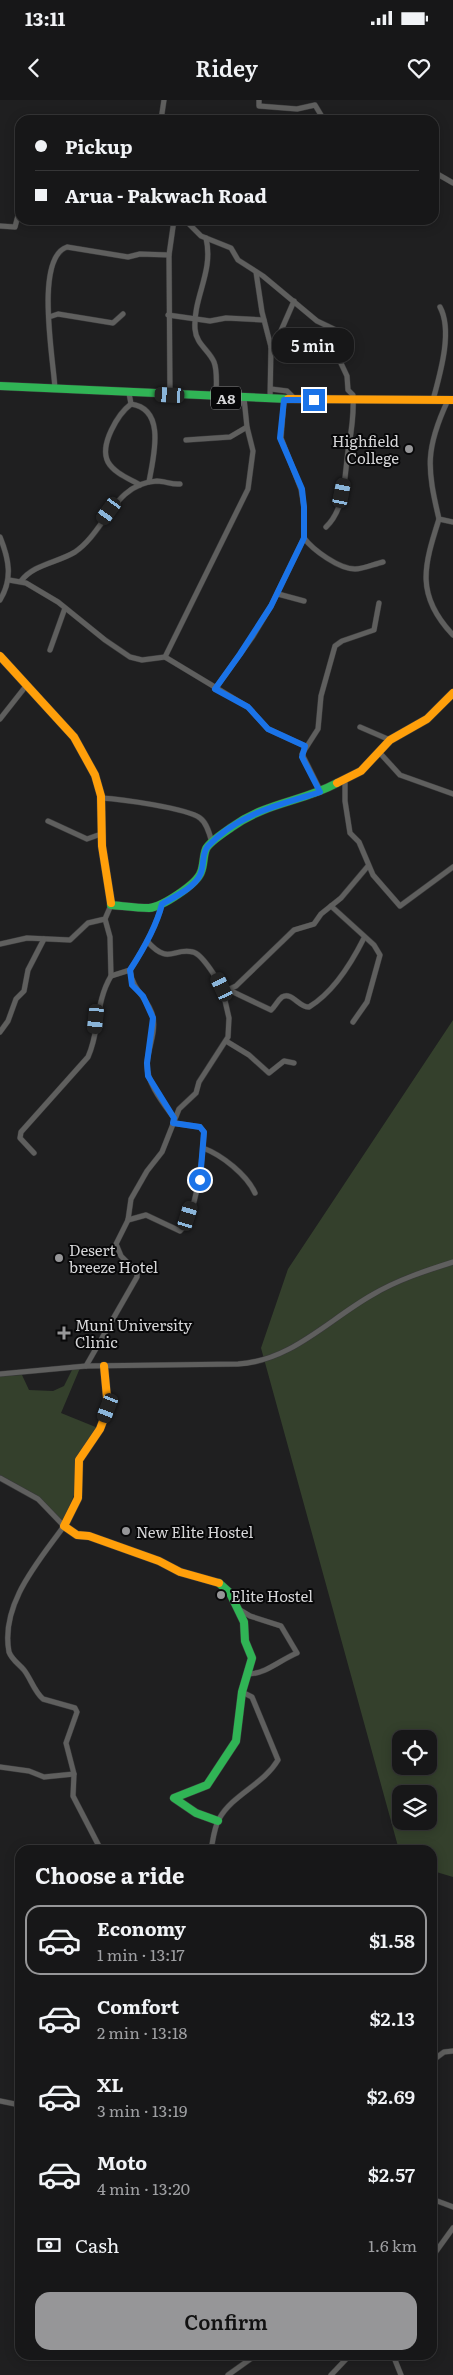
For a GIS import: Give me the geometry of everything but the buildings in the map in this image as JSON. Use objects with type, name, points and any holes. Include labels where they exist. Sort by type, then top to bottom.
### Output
[{"type":"street","points":[[162,115],[164,100]]},
{"type":"street","points":[[259,100],[260,106],[302,108],[315,105],[321,115]]},
{"type":"street","points":[[439,175],[453,183]]},
{"type":"street","points":[[0,226],[11,228],[15,225]]},
{"type":"street","points":[[170,395],[169,255],[173,225]]},
{"type":"street","points":[[191,225],[206,238],[231,247],[238,260],[256,271],[317,321],[340,332],[338,359],[346,375],[348,390],[353,395],[354,419],[342,493],[333,519],[326,528]]},
{"type":"street","points":[[206,238],[208,263],[195,319],[198,340],[216,366],[216,397]]},
{"type":"street","points":[[55,389],[48,335],[47,293],[50,276],[56,260],[64,248],[128,257],[140,254],[169,255]]},
{"type":"street","points":[[256,271],[264,320],[271,347],[270,399]]},
{"type":"street","points":[[271,347],[280,333],[294,301]]},
{"type":"street","points":[[433,400],[448,336],[447,320],[440,307]]},
{"type":"street","points":[[49,317],[58,314],[112,323],[123,314]]},
{"type":"street","points":[[168,315],[210,321],[226,318],[264,320]]},
{"type":"street","name":"A8","points":[[0,386],[284,400],[450,400]]},
{"type":"street","points":[[271,389],[287,391],[295,400]]},
{"type":"street","points":[[129,393],[131,404]]},
{"type":"street","points":[[165,657],[246,495],[253,451],[247,427],[244,398]]},
{"type":"street","points":[[215,689],[253,636],[278,594],[304,538],[302,489],[280,438],[284,400]]},
{"type":"street","points":[[450,400],[437,426],[429,469],[439,519],[428,552],[426,592],[433,608],[453,635]]},
{"type":"street","points":[[131,404],[145,409],[154,423],[154,448],[149,482]]},
{"type":"street","points":[[131,404],[124,410],[115,424],[107,444],[106,456],[108,462],[114,468],[140,485]]},
{"type":"street","points":[[186,440],[230,437],[247,427]]},
{"type":"street","points":[[21,581],[32,572],[74,552],[88,540],[109,511],[127,493],[140,485],[158,481],[180,484]]},
{"type":"street","points":[[439,519],[453,522]]},
{"type":"street","points":[[0,537],[6,554],[9,580],[0,600]]},
{"type":"street","points":[[304,538],[317,550],[348,568],[358,569],[382,562]]},
{"type":"street","points":[[9,580],[21,581],[65,608],[130,657],[142,660],[165,657],[215,689],[248,707],[268,729],[305,746]]},
{"type":"street","points":[[278,594],[304,601]]},
{"type":"street","points":[[320,792],[302,757],[305,746],[318,729],[321,696],[335,646],[340,642],[374,630],[380,603]]},
{"type":"street","points":[[50,650],[65,608]]},
{"type":"street","points":[[0,656],[26,686],[58,717],[86,756],[94,772],[101,798],[101,834],[111,905],[105,919],[110,937],[111,976],[98,1010],[93,1046],[88,1056],[21,1132],[20,1138],[34,1153]]},
{"type":"street","points":[[0,720],[26,686]]},
{"type":"street","points":[[111,905],[151,908],[162,904],[196,881],[202,872],[205,850],[212,843],[256,812],[278,803],[320,792],[361,771],[390,740],[427,719],[453,693]]},
{"type":"street","points":[[360,727],[390,740]]},
{"type":"street","points":[[379,752],[394,769],[408,779],[453,794]]},
{"type":"street","points":[[345,779],[345,801],[350,833],[359,842],[368,866],[400,906],[453,868]]},
{"type":"street","points":[[101,798],[124,799],[190,813],[203,821],[212,843]]},
{"type":"street","points":[[48,821],[87,839],[101,834]]},
{"type":"street","points":[[223,992],[229,990],[294,930],[314,924],[341,898],[368,866]]},
{"type":"street","points":[[128,1220],[146,1215],[157,1218],[173,1229],[182,1230],[199,1184],[204,1148],[204,1132],[200,1127],[174,1120],[148,1076],[147,1063],[153,1018],[143,996],[132,985],[130,970],[147,941],[159,916],[162,904]]},
{"type":"street","points":[[331,906],[376,948],[380,958],[366,1004],[354,1022]]},
{"type":"street","points":[[0,944],[27,938],[70,940],[88,924],[105,919]]},
{"type":"street","points":[[229,990],[271,1010],[286,996],[292,997],[303,1007],[309,1007],[326,994],[351,964],[364,938]]},
{"type":"street","points":[[0,1032],[8,1021],[16,999],[24,991],[28,970],[44,939]]},
{"type":"street","points":[[86,1366],[137,1278],[135,1268],[121,1256],[117,1249],[119,1237],[128,1220],[131,1199],[147,1172],[162,1152],[179,1109],[196,1093],[199,1082],[226,1041],[229,1031],[229,1018],[223,992],[216,975],[197,953],[190,951],[168,955],[159,952],[147,941]]},
{"type":"street","points":[[111,976],[130,970]]},
{"type":"street","points":[[226,1041],[249,1055],[269,1074],[284,1061],[294,1063]]},
{"type":"street","points":[[204,1148],[213,1152],[232,1167],[255,1193]]},
{"type":"street","points":[[0,1374],[86,1366],[254,1362],[287,1351],[355,1304],[388,1286],[453,1262]]},
{"type":"street","points":[[98,1845],[73,1796],[74,1774],[66,1743],[77,1715],[75,1708],[43,1699],[23,1669],[10,1655],[2,1639],[3,1618],[14,1590],[41,1553],[64,1526],[78,1498],[80,1460],[100,1429],[108,1408],[104,1366]]},
{"type":"street","points":[[0,1478],[38,1499],[64,1526],[77,1535],[89,1536],[160,1561],[183,1574],[216,1581],[230,1593],[240,1610],[245,1625],[245,1641],[252,1658],[249,1674],[242,1692],[238,1731],[234,1746],[207,1785],[174,1797],[175,1800],[196,1813],[218,1821]]},
{"type":"street","points":[[240,1610],[281,1626],[297,1654],[283,1659],[264,1671],[249,1674]]},
{"type":"street","points":[[212,1845],[218,1821],[236,1798],[258,1781],[278,1760],[252,1698],[242,1692]]},
{"type":"street","points":[[0,1767],[29,1771],[44,1777],[74,1774]]},
{"type":"street","points":[[437,2057],[444,2052],[453,2051]]},
{"type":"street","points":[[0,2101],[15,2104]]},
{"type":"street","points":[[437,2201],[453,2207]]},
{"type":"street","points":[[437,2250],[453,2228]]},
{"type":"street","points":[[228,2375],[249,2360]]},
{"type":"street","points":[[331,2375],[345,2360]]},
{"type":"street","points":[[395,2360],[400,2375]]},
{"type":"green space","points":[[453,1020],[453,1877],[437,1872],[437,1845],[398,1845],[394,1830],[437,1830],[437,1785],[392,1785],[392,1825],[261,1348],[288,1269]]},
{"type":"green space","points":[[73,1368],[80,1368],[61,1413],[98,1428],[83,1449],[77,1488],[62,1523],[49,1507],[0,1477],[0,1376],[22,1375],[29,1390],[53,1391],[64,1386]]},
{"type":"traffic: fast","points":[[0,386],[288,399]]},
{"type":"traffic: fast","points":[[111,903],[111,905],[149,908],[162,904],[193,883],[202,869],[208,846],[232,827],[258,812],[337,783]]},
{"type":"traffic: fast","points":[[218,1821],[196,1813],[174,1798],[207,1785],[236,1741],[242,1692],[252,1658],[245,1641],[244,1622],[230,1593],[219,1583]]},
{"type":"traffic: slow","points":[[288,399],[453,400]]},
{"type":"traffic: slow","points":[[0,656],[74,737],[95,775],[101,796],[102,846],[111,903]]},
{"type":"traffic: slow","points":[[337,783],[361,771],[390,740],[427,719],[453,693]]},
{"type":"traffic: slow","points":[[104,1366],[108,1408],[100,1429],[79,1460],[78,1498],[64,1526],[77,1535],[89,1536],[159,1561],[180,1572],[219,1583]]},
{"type":"place","name":"Highfield College","points":[[409,449]]},
{"type":"place","name":"Desert breeze Hotel","points":[[59,1258]]},
{"type":"place","name":"Muni University Clinic","points":[[64,1333]]},
{"type":"place","name":"New Elite Hostel","points":[[126,1531]]},
{"type":"place","name":"Elite Hostel","points":[[221,1595]]},
{"type":"route","points":[[200,1180],[204,1132],[200,1127],[173,1123],[174,1118],[148,1076],[147,1063],[153,1018],[143,996],[132,985],[130,970],[147,941],[159,916],[162,904],[192,885],[199,878],[202,872],[204,853],[208,846],[256,812],[278,803],[320,792],[315,778],[302,757],[305,746],[268,729],[256,719],[248,707],[215,689],[253,636],[271,606],[304,538],[305,524],[302,489],[282,445],[280,432],[284,400],[314,400]]}]
